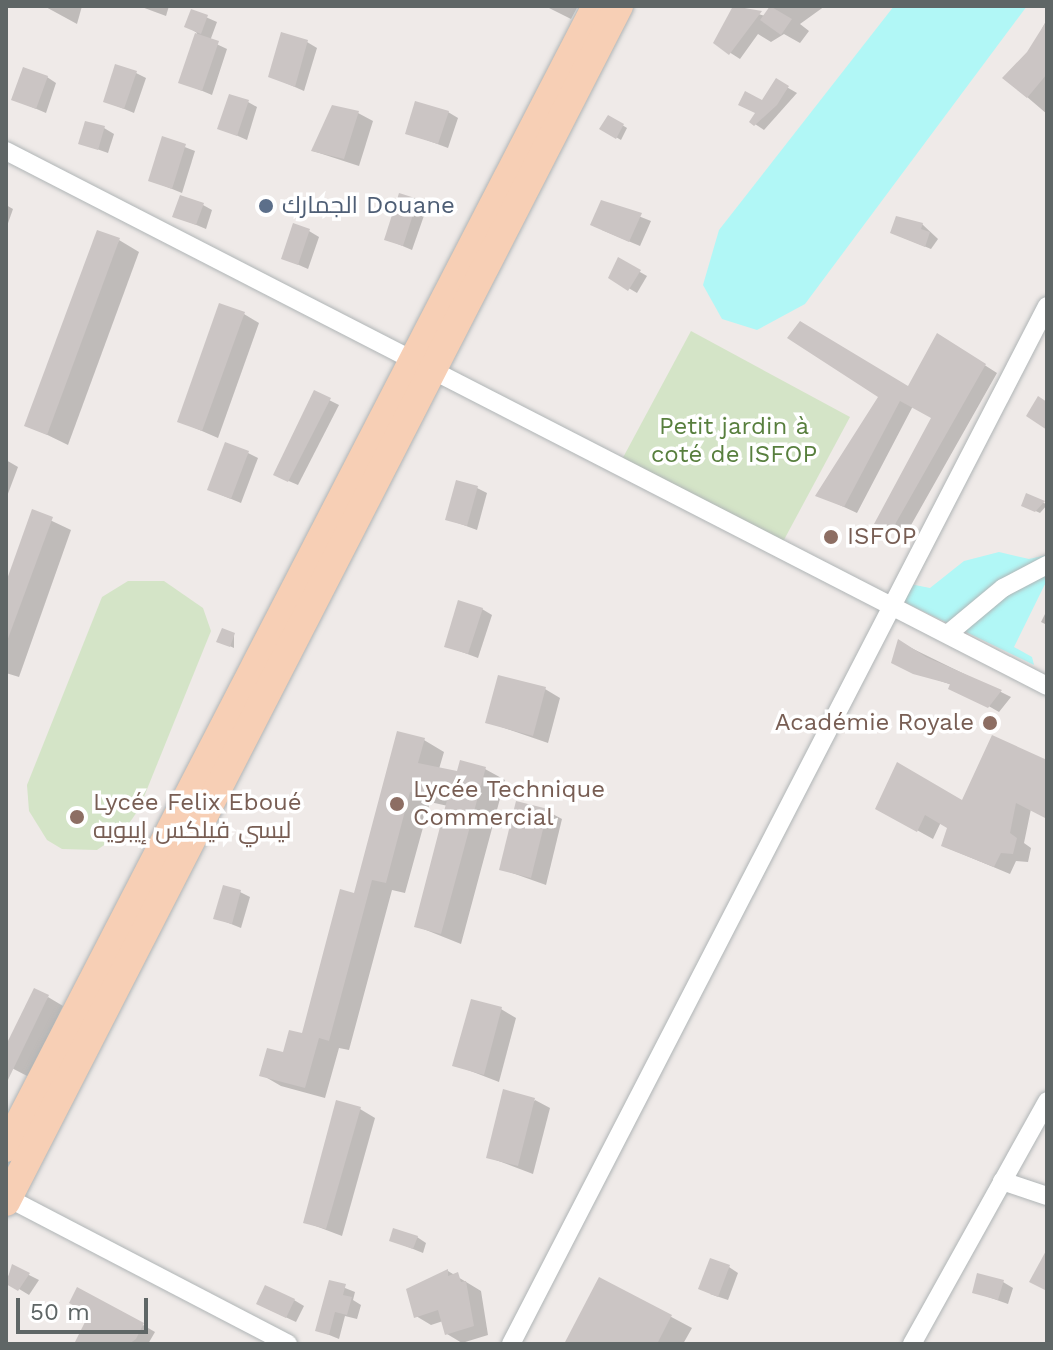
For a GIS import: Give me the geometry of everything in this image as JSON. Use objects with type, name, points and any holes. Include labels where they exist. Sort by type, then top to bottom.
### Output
[{"type":"main road","points":[[7,1199],[141,911],[422,364],[596,6]]},
{"type":"main road","points":[[422,364],[619,6]]},
{"type":"main road","points":[[6,1148],[141,911]]},
{"type":"street","points":[[6,151],[1047,686]]},
{"type":"street","points":[[511,1344],[890,603],[1047,306]]},
{"type":"street","points":[[949,633],[1003,588],[1047,565]]},
{"type":"street","points":[[912,1344],[1047,1101]]},
{"type":"street","points":[[1002,1181],[1047,1196]]},
{"type":"street","points":[[7,1199],[288,1344]]},
{"type":"green space","name":"Petit jardin à coté de ISFOP","points":[[691,331],[850,417],[778,551],[619,465]]},
{"type":"green space","points":[[128,581],[164,581],[203,608],[211,631],[139,809],[123,832],[97,850],[62,849],[47,840],[29,811],[27,785],[102,597]]},
{"type":"water","points":[[894,6],[1027,6],[805,304],[757,330],[722,319],[703,285],[719,230]]},
{"type":"water","points":[[999,552],[1029,559],[1047,555],[1047,580],[1014,647],[1032,657],[1034,665],[900,600],[910,584],[930,588],[964,561]]},
{"type":"building","points":[[733,6],[762,11],[729,55],[713,43]]},
{"type":"building","points":[[770,6],[792,19],[781,35],[760,20]]},
{"type":"building","points":[[191,9],[208,15],[201,34],[184,27]]},
{"type":"building","points":[[1047,20],[1047,74],[1027,98],[1002,78],[1027,52]]},
{"type":"building","points":[[281,32],[308,40],[295,87],[268,77]]},
{"type":"building","points":[[195,33],[219,41],[202,91],[178,83]]},
{"type":"building","points":[[115,64],[137,71],[124,109],[103,102]]},
{"type":"building","points":[[23,67],[48,76],[36,109],[11,100]]},
{"type":"building","points":[[776,78],[789,86],[777,105],[754,126],[749,122],[755,113],[738,105],[745,91],[762,100]]},
{"type":"building","points":[[229,94],[249,100],[237,136],[217,129]]},
{"type":"building","points":[[415,101],[449,111],[438,144],[405,134]]},
{"type":"building","points":[[332,105],[359,111],[344,159],[311,151]]},
{"type":"building","points":[[608,115],[624,124],[616,139],[599,129]]},
{"type":"building","points":[[85,121],[105,126],[98,150],[78,144]]},
{"type":"building","points":[[162,136],[186,144],[172,189],[148,181]]},
{"type":"building","points":[[399,193],[418,199],[403,246],[384,240]]},
{"type":"building","points":[[180,195],[204,203],[196,225],[172,217]]},
{"type":"building","points":[[601,200],[642,213],[629,242],[590,225]]},
{"type":"building","points":[[896,216],[923,223],[921,229],[930,232],[925,247],[890,233]]},
{"type":"building","points":[[293,223],[310,229],[298,265],[281,259]]},
{"type":"building","points":[[97,230],[120,238],[47,435],[24,426]]},
{"type":"building","points":[[618,257],[641,270],[628,291],[608,278]]},
{"type":"building","points":[[219,303],[245,312],[202,431],[177,422]]},
{"type":"building","points":[[800,321],[908,386],[937,333],[986,364],[893,528],[874,524],[931,418],[900,401],[844,507],[815,496],[878,397],[787,338]]},
{"type":"building","points":[[314,390],[331,398],[288,482],[273,475]]},
{"type":"building","points":[[1038,396],[1047,402],[1047,430],[1026,416]]},
{"type":"building","points":[[225,442],[249,451],[231,499],[207,490]]},
{"type":"building","points":[[456,480],[478,486],[467,526],[445,520]]},
{"type":"building","points":[[1026,493],[1045,501],[1035,512],[1021,506]]},
{"type":"building","points":[[32,509],[53,517],[6,644],[6,582]]},
{"type":"building","points":[[458,600],[483,608],[468,654],[444,647]]},
{"type":"building","points":[[222,628],[235,633],[230,647],[216,642]]},
{"type":"building","points":[[898,639],[926,657],[1002,690],[988,708],[948,689],[950,684],[913,674],[891,663]]},
{"type":"building","points":[[498,675],[546,687],[533,736],[485,723]]},
{"type":"building","points":[[397,731],[425,738],[418,763],[457,771],[460,760],[486,767],[441,934],[414,927],[447,800],[410,792],[386,883],[372,880],[329,1041],[319,1038],[305,1088],[259,1076],[267,1048],[283,1052],[289,1030],[302,1033],[340,889],[354,893]]},
{"type":"building","points":[[992,735],[1047,760],[1047,819],[1016,803],[1010,833],[1017,838],[1013,854],[1001,853],[994,867],[941,846],[947,828],[925,815],[917,832],[875,809],[897,762],[962,800]]},
{"type":"building","points":[[516,801],[548,809],[531,878],[499,870]]},
{"type":"building","points":[[223,885],[241,890],[232,924],[213,919]]},
{"type":"building","points":[[34,988],[49,995],[6,1084],[6,1045]]},
{"type":"building","points":[[471,999],[502,1007],[484,1075],[452,1066]]},
{"type":"building","points":[[503,1089],[535,1098],[518,1166],[486,1158]]},
{"type":"building","points":[[336,1100],[361,1107],[326,1229],[303,1223]]},
{"type":"building","points":[[393,1228],[418,1236],[413,1249],[389,1241]]},
{"type":"building","points":[[1047,1249],[1047,1291],[1029,1282]]},
{"type":"building","points":[[710,1258],[730,1265],[718,1297],[698,1289]]},
{"type":"building","points":[[12,1264],[30,1273],[18,1291],[6,1284]]},
{"type":"building","points":[[448,1269],[448,1276],[458,1272],[461,1282],[466,1281],[474,1326],[445,1335],[438,1310],[414,1318],[406,1289]]},
{"type":"building","points":[[977,1273],[1004,1280],[998,1300],[972,1293]]},
{"type":"building","points":[[599,1277],[672,1315],[657,1344],[564,1344]]},
{"type":"building","points":[[329,1280],[346,1284],[343,1295],[352,1297],[347,1315],[335,1312],[329,1335],[315,1331]]},
{"type":"building","points":[[265,1285],[295,1299],[286,1318],[256,1304]]},
{"type":"building","points":[[77,1287],[144,1323],[136,1339],[129,1344],[74,1344],[89,1314],[69,1303]]},
{"type":"place","name":"الجمارك Douane","points":[[266,206]]},
{"type":"place","name":"ISFOP","points":[[831,537]]},
{"type":"place","name":"Académie Royale","points":[[990,723]]},
{"type":"place","name":"Lycée Technique Commercial","points":[[397,804]]},
{"type":"place","name":"Lycée Felix Eboué ليسي فيلكس إيبويه","points":[[77,817]]}]
